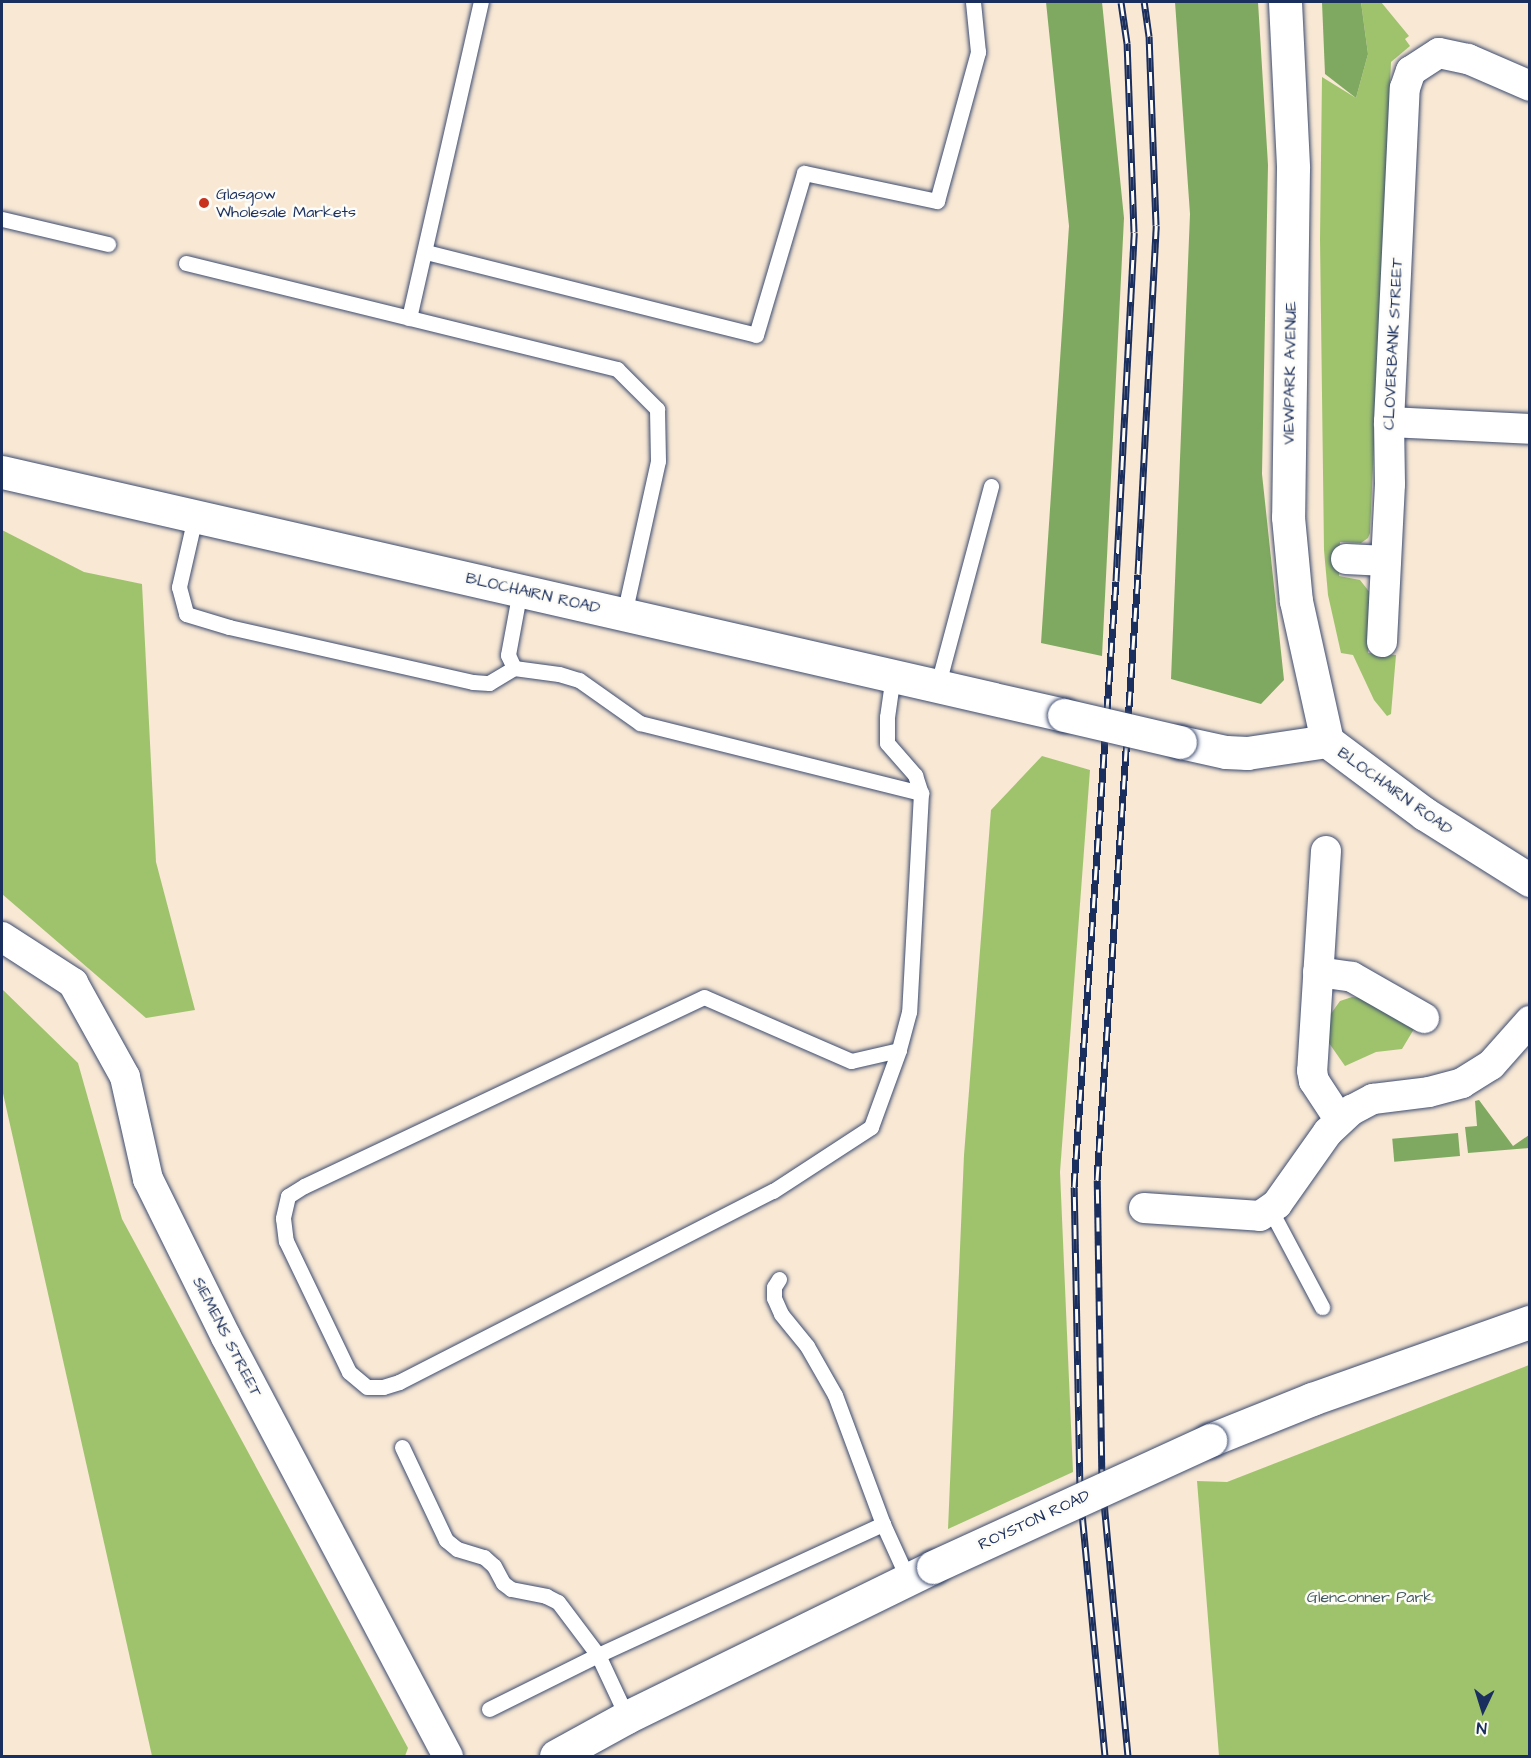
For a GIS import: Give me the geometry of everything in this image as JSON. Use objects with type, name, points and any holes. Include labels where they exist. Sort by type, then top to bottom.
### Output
[{"type":"street","name":"VIEWPARK AVENUE","points":[[1285,2],[1293,168],[1288,517],[1296,601],[1327,741]]},
{"type":"street","name":"CLOVERBANK STREET","points":[[1382,642],[1389,422],[1405,88],[1411,71],[1439,53],[1468,59],[1530,86]]},
{"type":"street","points":[[1389,422],[1530,429]]},
{"type":"street","name":"BLOCHAIRN ROAD","points":[[2,472],[938,684],[1226,752],[1247,753],[1327,741],[1425,814],[1530,880]]},
{"type":"street","points":[[1346,559],[1386,561]]},
{"type":"street","points":[[1326,851],[1312,1071],[1314,1082],[1339,1119]]},
{"type":"street","name":"SIEMENS STREET","points":[[2,937],[73,984],[125,1077],[148,1179],[226,1337],[448,1756]]},
{"type":"street","points":[[1318,972],[1353,977],[1424,1018]]},
{"type":"street","points":[[1144,1208],[1252,1217],[1271,1210],[1339,1119],[1362,1103],[1373,1099],[1429,1092],[1462,1083],[1492,1064],[1530,1021]]},
{"type":"street","name":"ROYSTON ROAD","points":[[556,1756],[627,1717],[920,1573],[1210,1440],[1312,1399],[1530,1322]]},
{"type":"lane","points":[[409,318],[426,252],[481,2]]},
{"type":"lane","points":[[426,252],[756,335],[804,173],[938,201],[978,52],[973,2]]},
{"type":"lane","points":[[2,219],[108,244]]},
{"type":"lane","points":[[186,263],[617,369],[657,409],[658,460],[624,614]]},
{"type":"lane","points":[[938,684],[991,486]]},
{"type":"lane","points":[[195,517],[179,586],[186,614],[229,627],[473,682],[489,683],[514,668],[559,674],[579,680],[640,723],[921,793]]},
{"type":"lane","points":[[514,668],[508,655],[520,590]]},
{"type":"lane","points":[[894,675],[886,717],[887,743],[915,775],[921,793],[909,1012],[899,1050],[871,1127],[772,1191],[399,1382],[383,1387],[367,1387],[349,1372],[286,1241],[282,1218],[288,1196],[304,1186],[704,997],[851,1061],[899,1050]]},
{"type":"lane","points":[[1271,1210],[1322,1307]]},
{"type":"lane","points":[[779,1279],[774,1287],[774,1298],[781,1314],[807,1346],[834,1395],[883,1524],[920,1573]]},
{"type":"lane","points":[[402,1447],[446,1540],[457,1549],[484,1557],[494,1566],[503,1583],[510,1589],[546,1596],[558,1602],[598,1655],[627,1717]]},
{"type":"lane","points":[[489,1709],[598,1655],[883,1524]]},
{"type":"green space","points":[[1046,2],[1102,2],[1124,218],[1102,656],[1041,643],[1069,226]]},
{"type":"green space","points":[[1175,2],[1258,2],[1268,165],[1262,474],[1284,680],[1261,704],[1171,679],[1190,214]]},
{"type":"green space","points":[[1322,2],[1361,2],[1368,54],[1356,98],[1325,74]]},
{"type":"green space","points":[[1361,2],[1381,2],[1409,36],[1405,39],[1410,46],[1391,62],[1370,533],[1368,538],[1361,543],[1340,542],[1339,576],[1360,580],[1371,594],[1368,653],[1396,655],[1391,714],[1387,716],[1374,700],[1353,655],[1341,653],[1328,595],[1324,550],[1320,239],[1322,77],[1356,98],[1368,54]]},
{"type":"green space","points":[[2,530],[84,572],[142,584],[156,862],[195,1010],[146,1018],[2,894]]},
{"type":"green space","points":[[1042,756],[1090,770],[1060,1172],[1073,1472],[948,1529],[964,1155],[991,810]]},
{"type":"green space","points":[[2,989],[78,1063],[122,1219],[408,1748],[405,1756],[152,1756],[2,1089]]},
{"type":"green space","points":[[1352,997],[1360,998],[1414,1029],[1402,1049],[1376,1052],[1345,1066],[1329,1043],[1330,1015],[1340,1001]]},
{"type":"green space","points":[[1479,1100],[1513,1146],[1529,1135],[1529,1148],[1468,1153],[1465,1127],[1477,1126],[1475,1101]]},
{"type":"green space","points":[[1458,1133],[1460,1156],[1394,1162],[1392,1139]]},
{"type":"green space","name":"Glenconner Park","points":[[1529,1365],[1529,1756],[1219,1756],[1197,1481],[1227,1482]]},
{"type":"railway","points":[[1105,1756],[1080,1490],[1074,1187],[1116,581],[1134,232],[1127,43],[1121,2]]},
{"type":"railway","points":[[1128,1756],[1102,1483],[1097,1180],[1138,574],[1156,225],[1149,36],[1144,2]]},
{"type":"place","name":"Glasgow Wholesale Markets","points":[[204,203]]}]
